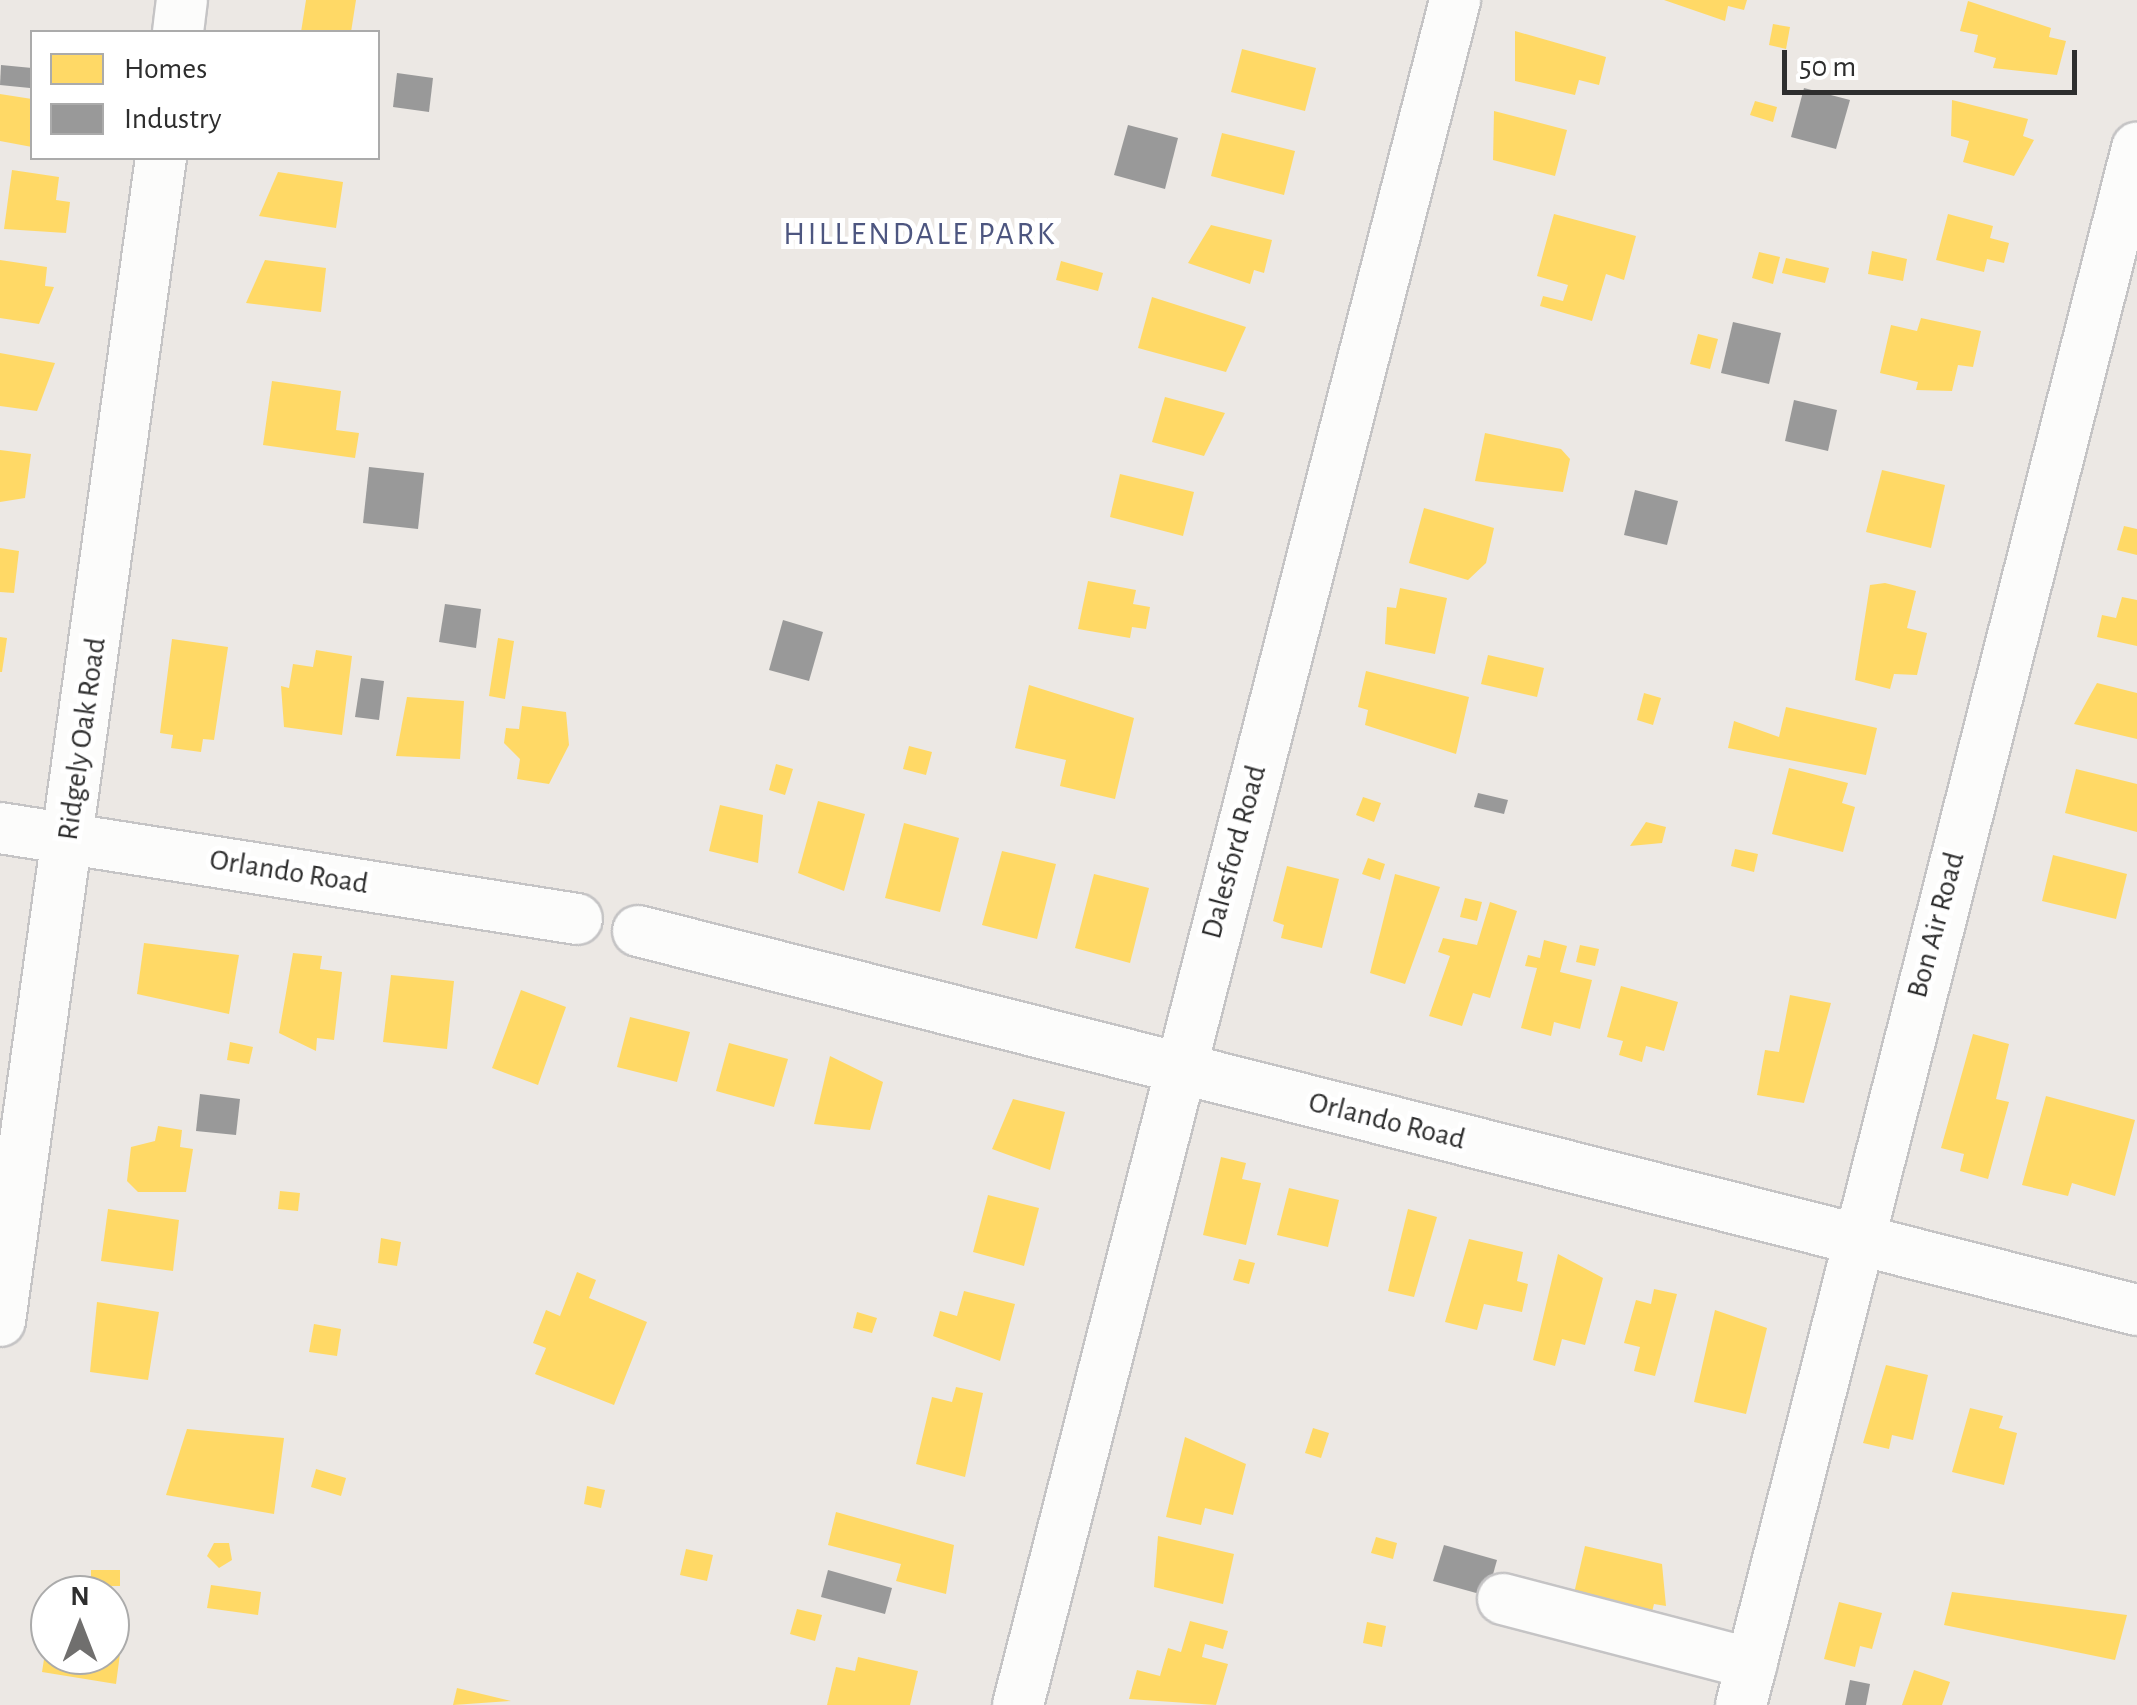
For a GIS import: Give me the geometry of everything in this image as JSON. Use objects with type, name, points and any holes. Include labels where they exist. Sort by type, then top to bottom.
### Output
[{"type":"street","points":[[178,30],[182,0]]},
{"type":"street","name":"Dalesford Road","points":[[1018,1705],[1177,1068],[1455,0]]},
{"type":"street","name":"Bon Air Road","points":[[1746,1684],[1855,1239],[2137,148]]},
{"type":"street","name":"Ridgely Oak Road","points":[[0,1320],[160,160]]},
{"type":"street","name":"Orlando Road","points":[[0,828],[577,920]]},
{"type":"street","name":"Orlando Road","points":[[638,931],[2137,1310]]},
{"type":"street","points":[[1503,1599],[1746,1684]]},
{"type":"building: Homes","points":[[306,0],[356,0],[351,30],[301,30]]},
{"type":"building: Homes","points":[[1664,0],[1747,0],[1744,10],[1728,6],[1725,21]]},
{"type":"building: Homes","points":[[1968,1],[2051,28],[2049,37],[2066,41],[2057,75],[1993,68],[1996,58],[1974,52],[1978,35],[1960,31]]},
{"type":"building: Homes","points":[[1773,24],[1790,27],[1786,49],[1769,45]]},
{"type":"building: Homes","points":[[1515,31],[1606,57],[1599,85],[1579,80],[1575,95],[1515,81]]},
{"type":"building: Homes","points":[[1242,49],[1316,68],[1305,111],[1231,92]]},
{"type":"building: Homes","points":[[0,94],[30,99],[30,147],[0,141]]},
{"type":"building: Homes","points":[[1952,100],[2028,119],[2023,136],[2034,140],[2014,176],[1963,162],[1969,141],[1951,136]]},
{"type":"building: Homes","points":[[1755,101],[1777,107],[1773,122],[1750,115]]},
{"type":"building: Homes","points":[[1494,111],[1567,130],[1555,176],[1493,160]]},
{"type":"building: Homes","points":[[1222,133],[1295,151],[1284,195],[1211,176]]},
{"type":"building: Homes","points":[[12,170],[59,177],[56,200],[70,202],[66,233],[4,229]]},
{"type":"building: Homes","points":[[278,172],[343,182],[336,228],[259,216]]},
{"type":"building: Homes","points":[[1554,214],[1636,236],[1624,280],[1606,274],[1592,321],[1540,306],[1543,296],[1563,301],[1568,285],[1537,276]]},
{"type":"building: Homes","points":[[1948,214],[1993,226],[1990,238],[2009,243],[2004,263],[1987,259],[1984,272],[1936,260]]},
{"type":"building: Homes","points":[[1211,225],[1272,240],[1264,273],[1254,270],[1250,284],[1188,263]]},
{"type":"building: Homes","points":[[1872,251],[1907,259],[1903,281],[1868,274]]},
{"type":"building: Homes","points":[[1759,252],[1780,257],[1773,284],[1752,278]]},
{"type":"building: Homes","points":[[1786,258],[1829,268],[1825,283],[1782,273]]},
{"type":"building: Homes","points":[[0,260],[47,267],[45,286],[54,287],[39,324],[0,318]]},
{"type":"building: Homes","points":[[265,260],[326,268],[321,312],[246,303]]},
{"type":"building: Homes","points":[[1061,261],[1103,273],[1098,291],[1056,280]]},
{"type":"building: Homes","points":[[1152,297],[1246,327],[1226,372],[1138,348]]},
{"type":"building: Homes","points":[[1921,318],[1981,331],[1973,367],[1958,365],[1952,391],[1916,390],[1918,382],[1880,373],[1891,325],[1917,331]]},
{"type":"building: Homes","points":[[1698,334],[1718,339],[1710,369],[1690,364]]},
{"type":"building: Homes","points":[[0,353],[55,363],[37,411],[0,406]]},
{"type":"building: Homes","points":[[272,381],[341,391],[336,430],[359,433],[355,458],[263,445]]},
{"type":"building: Homes","points":[[1165,397],[1225,413],[1204,456],[1152,442]]},
{"type":"building: Homes","points":[[1485,433],[1561,449],[1570,459],[1563,492],[1475,481]]},
{"type":"building: Homes","points":[[0,450],[31,454],[25,498],[0,502]]},
{"type":"building: Homes","points":[[1882,470],[1945,485],[1931,548],[1866,532]]},
{"type":"building: Homes","points":[[1120,474],[1194,492],[1183,536],[1110,517]]},
{"type":"building: Homes","points":[[1424,508],[1494,528],[1486,563],[1468,580],[1409,563]]},
{"type":"building: Homes","points":[[2124,526],[2137,529],[2137,555],[2117,550]]},
{"type":"building: Homes","points":[[0,548],[19,551],[14,593],[0,592]]},
{"type":"building: Homes","points":[[1088,581],[1136,590],[1133,604],[1150,607],[1146,629],[1132,627],[1130,638],[1078,629]]},
{"type":"building: Homes","points":[[1885,583],[1916,591],[1907,628],[1927,633],[1917,675],[1894,674],[1890,689],[1855,680],[1870,585]]},
{"type":"building: Homes","points":[[1400,588],[1447,598],[1435,654],[1385,644],[1387,607],[1396,608]]},
{"type":"building: Homes","points":[[2122,597],[2137,600],[2137,646],[2097,637],[2102,615],[2116,618]]},
{"type":"building: Homes","points":[[0,637],[7,638],[2,672],[0,672]]},
{"type":"building: Homes","points":[[498,638],[514,641],[505,699],[489,696]]},
{"type":"building: Homes","points":[[172,639],[228,647],[214,740],[203,739],[201,752],[171,748],[173,735],[160,733]]},
{"type":"building: Homes","points":[[316,650],[352,656],[342,735],[284,727],[281,686],[289,688],[293,664],[313,667]]},
{"type":"building: Homes","points":[[1488,655],[1544,668],[1537,697],[1481,684]]},
{"type":"building: Homes","points":[[1366,671],[1469,697],[1456,754],[1365,725],[1368,710],[1358,707]]},
{"type":"building: Homes","points":[[2097,683],[2137,693],[2137,739],[2074,724]]},
{"type":"building: Homes","points":[[1029,685],[1134,718],[1115,799],[1060,786],[1066,760],[1015,748]]},
{"type":"building: Homes","points":[[1644,693],[1661,698],[1653,725],[1637,720]]},
{"type":"building: Homes","points":[[407,697],[464,701],[460,759],[396,756]]},
{"type":"building: Homes","points":[[522,706],[566,712],[569,745],[549,784],[517,779],[520,759],[504,743],[506,728],[519,729]]},
{"type":"building: Homes","points":[[1786,707],[1877,728],[1866,775],[1728,748],[1734,721],[1779,737]]},
{"type":"building: Homes","points":[[909,746],[932,752],[926,775],[903,769]]},
{"type":"building: Homes","points":[[776,764],[793,769],[785,795],[769,790]]},
{"type":"building: Homes","points":[[1789,768],[1848,783],[1842,803],[1855,807],[1843,852],[1772,834]]},
{"type":"building: Homes","points":[[2076,769],[2137,784],[2137,832],[2065,813]]},
{"type":"building: Homes","points":[[1363,797],[1381,803],[1374,822],[1356,815]]},
{"type":"building: Homes","points":[[818,801],[865,814],[844,891],[798,873]]},
{"type":"building: Homes","points":[[720,805],[763,815],[758,863],[709,851]]},
{"type":"building: Homes","points":[[1646,822],[1666,827],[1662,843],[1630,846]]},
{"type":"building: Homes","points":[[904,823],[959,838],[940,912],[885,898]]},
{"type":"building: Homes","points":[[1735,849],[1758,854],[1754,872],[1731,866]]},
{"type":"building: Homes","points":[[1002,851],[1056,864],[1037,939],[982,925]]},
{"type":"building: Homes","points":[[2053,855],[2127,874],[2116,919],[2042,901]]},
{"type":"building: Homes","points":[[1368,858],[1385,864],[1380,880],[1362,874]]},
{"type":"building: Homes","points":[[1287,866],[1339,879],[1322,948],[1281,938],[1284,925],[1273,921]]},
{"type":"building: Homes","points":[[1094,874],[1149,888],[1130,963],[1075,948]]},
{"type":"building: Homes","points":[[1395,874],[1440,887],[1405,984],[1370,973]]},
{"type":"building: Homes","points":[[1465,898],[1482,902],[1477,921],[1460,917]]},
{"type":"building: Homes","points":[[1490,902],[1517,911],[1490,998],[1473,993],[1462,1026],[1429,1016],[1450,956],[1438,952],[1443,938],[1477,945]]},
{"type":"building: Homes","points":[[1544,940],[1567,946],[1560,972],[1592,980],[1580,1029],[1554,1022],[1551,1036],[1521,1028],[1537,968],[1525,966],[1528,955],[1540,958]]},
{"type":"building: Homes","points":[[144,943],[239,955],[229,1014],[137,994]]},
{"type":"building: Homes","points":[[1580,945],[1599,949],[1595,966],[1576,962]]},
{"type":"building: Homes","points":[[293,953],[322,956],[320,969],[342,972],[334,1040],[317,1038],[316,1051],[279,1033]]},
{"type":"building: Homes","points":[[391,975],[454,981],[447,1049],[383,1042]]},
{"type":"building: Homes","points":[[1621,986],[1678,1002],[1664,1051],[1646,1046],[1642,1062],[1619,1055],[1623,1041],[1607,1037]]},
{"type":"building: Homes","points":[[521,990],[566,1007],[538,1085],[492,1068]]},
{"type":"building: Homes","points":[[1790,995],[1831,1003],[1804,1103],[1757,1095],[1765,1050],[1779,1052]]},
{"type":"building: Homes","points":[[630,1017],[690,1032],[677,1082],[617,1067]]},
{"type":"building: Homes","points":[[1973,1034],[2009,1044],[1996,1099],[2009,1102],[1988,1179],[1960,1171],[1964,1154],[1941,1148]]},
{"type":"building: Homes","points":[[230,1042],[253,1047],[249,1064],[227,1060]]},
{"type":"building: Homes","points":[[729,1043],[788,1059],[774,1107],[716,1091]]},
{"type":"building: Homes","points":[[830,1056],[883,1082],[870,1130],[814,1124]]},
{"type":"building: Homes","points":[[2046,1096],[2135,1120],[2115,1196],[2072,1183],[2068,1196],[2022,1185]]},
{"type":"building: Homes","points":[[1013,1099],[1065,1112],[1050,1170],[992,1149]]},
{"type":"building: Homes","points":[[158,1126],[182,1130],[180,1147],[193,1149],[186,1192],[138,1192],[127,1181],[131,1147],[155,1141]]},
{"type":"building: Homes","points":[[1221,1157],[1246,1163],[1242,1179],[1261,1183],[1246,1245],[1203,1235]]},
{"type":"building: Homes","points":[[1289,1188],[1339,1200],[1328,1247],[1277,1235]]},
{"type":"building: Homes","points":[[280,1191],[300,1193],[298,1211],[278,1209]]},
{"type":"building: Homes","points":[[988,1195],[1039,1208],[1024,1266],[973,1252]]},
{"type":"building: Homes","points":[[108,1209],[179,1220],[173,1271],[101,1261]]},
{"type":"building: Homes","points":[[1408,1209],[1437,1217],[1414,1297],[1388,1291]]},
{"type":"building: Homes","points":[[381,1238],[401,1242],[397,1266],[378,1263]]},
{"type":"building: Homes","points":[[1469,1239],[1523,1252],[1517,1281],[1528,1284],[1522,1312],[1484,1304],[1477,1330],[1445,1322]]},
{"type":"building: Homes","points":[[1558,1254],[1603,1278],[1585,1345],[1562,1339],[1555,1366],[1533,1360]]},
{"type":"building: Homes","points":[[1239,1259],[1255,1263],[1249,1284],[1233,1280]]},
{"type":"building: Homes","points":[[577,1272],[596,1280],[589,1298],[647,1322],[614,1405],[535,1374],[546,1348],[533,1343],[546,1310],[560,1316]]},
{"type":"building: Homes","points":[[1654,1289],[1677,1294],[1655,1376],[1634,1371],[1640,1347],[1624,1343],[1636,1300],[1651,1304]]},
{"type":"building: Homes","points":[[964,1291],[1015,1304],[1000,1361],[933,1336],[940,1311],[957,1316]]},
{"type":"building: Homes","points":[[97,1302],[159,1312],[148,1380],[90,1372]]},
{"type":"building: Homes","points":[[1715,1310],[1767,1328],[1746,1414],[1694,1402]]},
{"type":"building: Homes","points":[[857,1312],[877,1318],[872,1333],[853,1328]]},
{"type":"building: Homes","points":[[314,1324],[341,1329],[337,1356],[309,1352]]},
{"type":"building: Homes","points":[[1886,1365],[1928,1375],[1913,1440],[1892,1435],[1889,1449],[1863,1443]]},
{"type":"building: Homes","points":[[956,1387],[983,1393],[965,1477],[916,1464],[932,1397],[952,1402]]},
{"type":"building: Homes","points":[[1970,1408],[2003,1416],[1999,1428],[2017,1433],[2004,1485],[1952,1472]]},
{"type":"building: Homes","points":[[1313,1428],[1329,1433],[1321,1458],[1305,1453]]},
{"type":"building: Homes","points":[[187,1429],[284,1438],[274,1514],[166,1495]]},
{"type":"building: Homes","points":[[1185,1437],[1246,1464],[1233,1515],[1205,1508],[1201,1525],[1166,1517]]},
{"type":"building: Homes","points":[[316,1469],[346,1478],[341,1496],[311,1487]]},
{"type":"building: Homes","points":[[587,1486],[605,1490],[601,1508],[584,1504]]},
{"type":"building: Homes","points":[[836,1512],[954,1545],[946,1594],[896,1581],[901,1564],[828,1545]]},
{"type":"building: Homes","points":[[1158,1536],[1234,1554],[1223,1604],[1154,1587]]},
{"type":"building: Homes","points":[[1376,1537],[1397,1543],[1393,1559],[1371,1553]]},
{"type":"building: Homes","points":[[214,1543],[229,1543],[232,1560],[219,1568],[207,1556]]},
{"type":"building: Homes","points":[[1585,1546],[1662,1564],[1666,1606],[1654,1604],[1650,1620],[1572,1602]]},
{"type":"building: Homes","points":[[686,1549],[713,1555],[707,1581],[680,1575]]},
{"type":"building: Homes","points":[[91,1570],[120,1570],[120,1575],[91,1575]]},
{"type":"building: Homes","points":[[211,1585],[261,1592],[258,1615],[207,1608]]},
{"type":"building: Homes","points":[[1952,1592],[2127,1615],[2115,1660],[1944,1625]]},
{"type":"building: Homes","points":[[1839,1602],[1882,1613],[1872,1649],[1860,1646],[1855,1667],[1824,1659]]},
{"type":"building: Homes","points":[[797,1609],[822,1615],[815,1641],[790,1634]]},
{"type":"building: Homes","points":[[1190,1621],[1228,1631],[1223,1649],[1205,1644],[1202,1657],[1228,1664],[1216,1705],[1129,1699],[1137,1670],[1160,1676],[1168,1648],[1181,1652]]},
{"type":"building: Homes","points":[[1367,1622],[1386,1626],[1382,1647],[1363,1643]]},
{"type":"building: Homes","points":[[858,1657],[918,1671],[910,1705],[827,1705],[836,1667],[855,1671]]},
{"type":"building: Homes","points":[[1914,1670],[1950,1682],[1942,1705],[1902,1705]]},
{"type":"building: Homes","points":[[60,1675],[117,1675],[116,1684]]},
{"type":"building: Homes","points":[[457,1688],[511,1701],[453,1705]]},
{"type":"building: Industry","points":[[1,65],[30,68],[30,88],[0,85]]},
{"type":"building: Industry","points":[[397,73],[433,78],[429,112],[393,107]]},
{"type":"building: Industry","points":[[1804,88],[1850,100],[1836,149],[1791,137]]},
{"type":"building: Industry","points":[[1128,125],[1178,138],[1165,189],[1114,175]]},
{"type":"building: Industry","points":[[1733,322],[1781,333],[1769,384],[1721,373]]},
{"type":"building: Industry","points":[[1794,400],[1837,410],[1828,451],[1785,441]]},
{"type":"building: Industry","points":[[369,467],[424,473],[418,529],[363,523]]},
{"type":"building: Industry","points":[[1635,490],[1678,501],[1667,545],[1624,535]]},
{"type":"building: Industry","points":[[445,604],[481,609],[476,648],[439,642]]},
{"type":"building: Industry","points":[[783,620],[823,632],[809,681],[769,670]]},
{"type":"building: Industry","points":[[361,678],[384,681],[379,720],[355,717]]},
{"type":"building: Industry","points":[[1478,793],[1508,800],[1504,814],[1474,807]]},
{"type":"building: Industry","points":[[200,1094],[240,1099],[236,1135],[196,1131]]},
{"type":"building: Industry","points":[[1444,1545],[1497,1560],[1487,1596],[1433,1581]]},
{"type":"building: Industry","points":[[828,1570],[892,1588],[885,1614],[821,1597]]},
{"type":"building: Industry","points":[[1850,1680],[1870,1684],[1866,1705],[1845,1705]]},
{"type":"district","name":"HILLENDALE PARK","points":[[920,234]]}]
